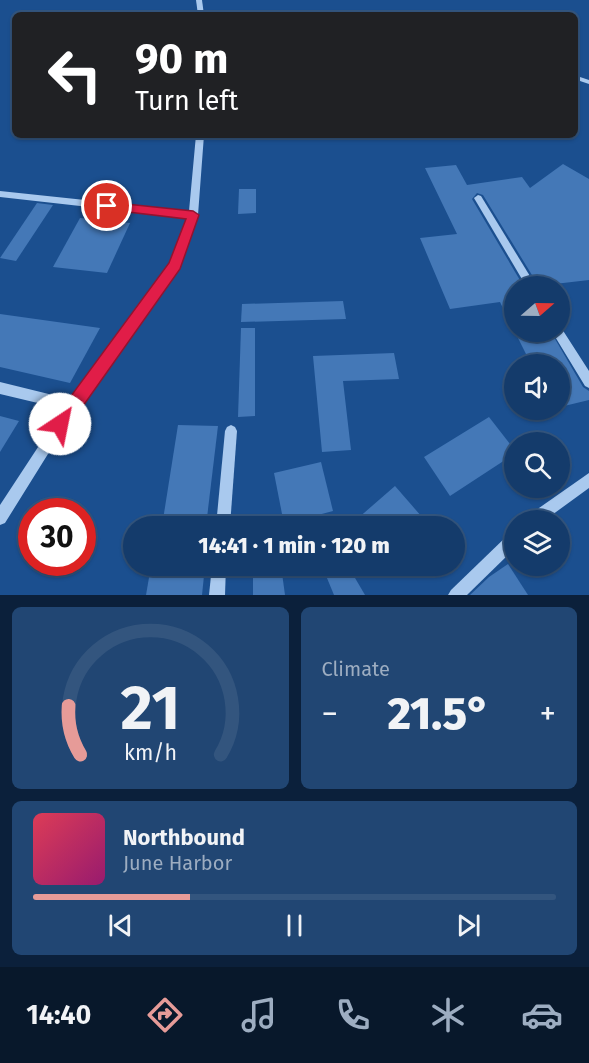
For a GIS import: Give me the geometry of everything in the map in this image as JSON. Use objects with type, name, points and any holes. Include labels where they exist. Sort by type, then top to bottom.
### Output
[{"type":"street","points":[[0,518],[72,405],[175,265],[193,215],[200,138]]},
{"type":"street","points":[[0,194],[193,215]]},
{"type":"street","points":[[478,198],[525,276]]},
{"type":"street","points":[[564,342],[589,382]]},
{"type":"street","points":[[0,388],[72,405]]},
{"type":"street","points":[[224,516],[231,430]]},
{"type":"street","points":[[548,510],[589,480]]},
{"type":"street","points":[[456,595],[504,549]]},
{"type":"street","points":[[217,595],[218,576]]},
{"type":"building","points":[[563,164],[589,179],[589,280],[570,282],[570,276],[533,276],[483,195],[477,193],[472,199],[517,276],[504,276],[504,310],[500,302],[450,309],[420,238],[457,234],[425,168],[456,165],[467,185],[522,177],[530,188]]},
{"type":"building","points":[[239,189],[256,189],[256,213],[238,214]]},
{"type":"building","points":[[37,203],[53,205],[16,261],[0,258]]},
{"type":"building","points":[[80,218],[130,223],[107,273],[53,267]]},
{"type":"building","points":[[343,301],[346,319],[241,322],[242,304]]},
{"type":"building","points":[[0,314],[100,328],[70,383],[0,367]]},
{"type":"building","points":[[241,328],[255,328],[255,416],[238,417]]},
{"type":"building","points":[[520,342],[557,342],[564,354],[526,354]]},
{"type":"building","points":[[394,353],[399,379],[343,381],[351,450],[322,452],[313,356]]},
{"type":"building","points":[[570,365],[583,387],[589,391],[589,400],[570,405]]},
{"type":"building","points":[[0,416],[19,421],[0,452]]},
{"type":"building","points":[[489,417],[504,436],[504,461],[450,496],[424,457]]},
{"type":"building","points":[[178,425],[218,426],[207,516],[164,516]]},
{"type":"building","points":[[321,462],[333,511],[314,516],[282,516],[274,473]]},
{"type":"building","points":[[395,486],[421,516],[360,516]]},
{"type":"building","points":[[504,567],[504,576],[516,576],[528,595],[470,595]]},
{"type":"building","points":[[149,576],[204,576],[202,595],[146,595]]},
{"type":"building","points":[[253,576],[282,576],[285,595],[253,595]]},
{"type":"building","points":[[326,576],[354,576],[365,595],[334,595]]},
{"type":"route","points":[[60,424],[175,265],[193,215],[107,206]]}]
